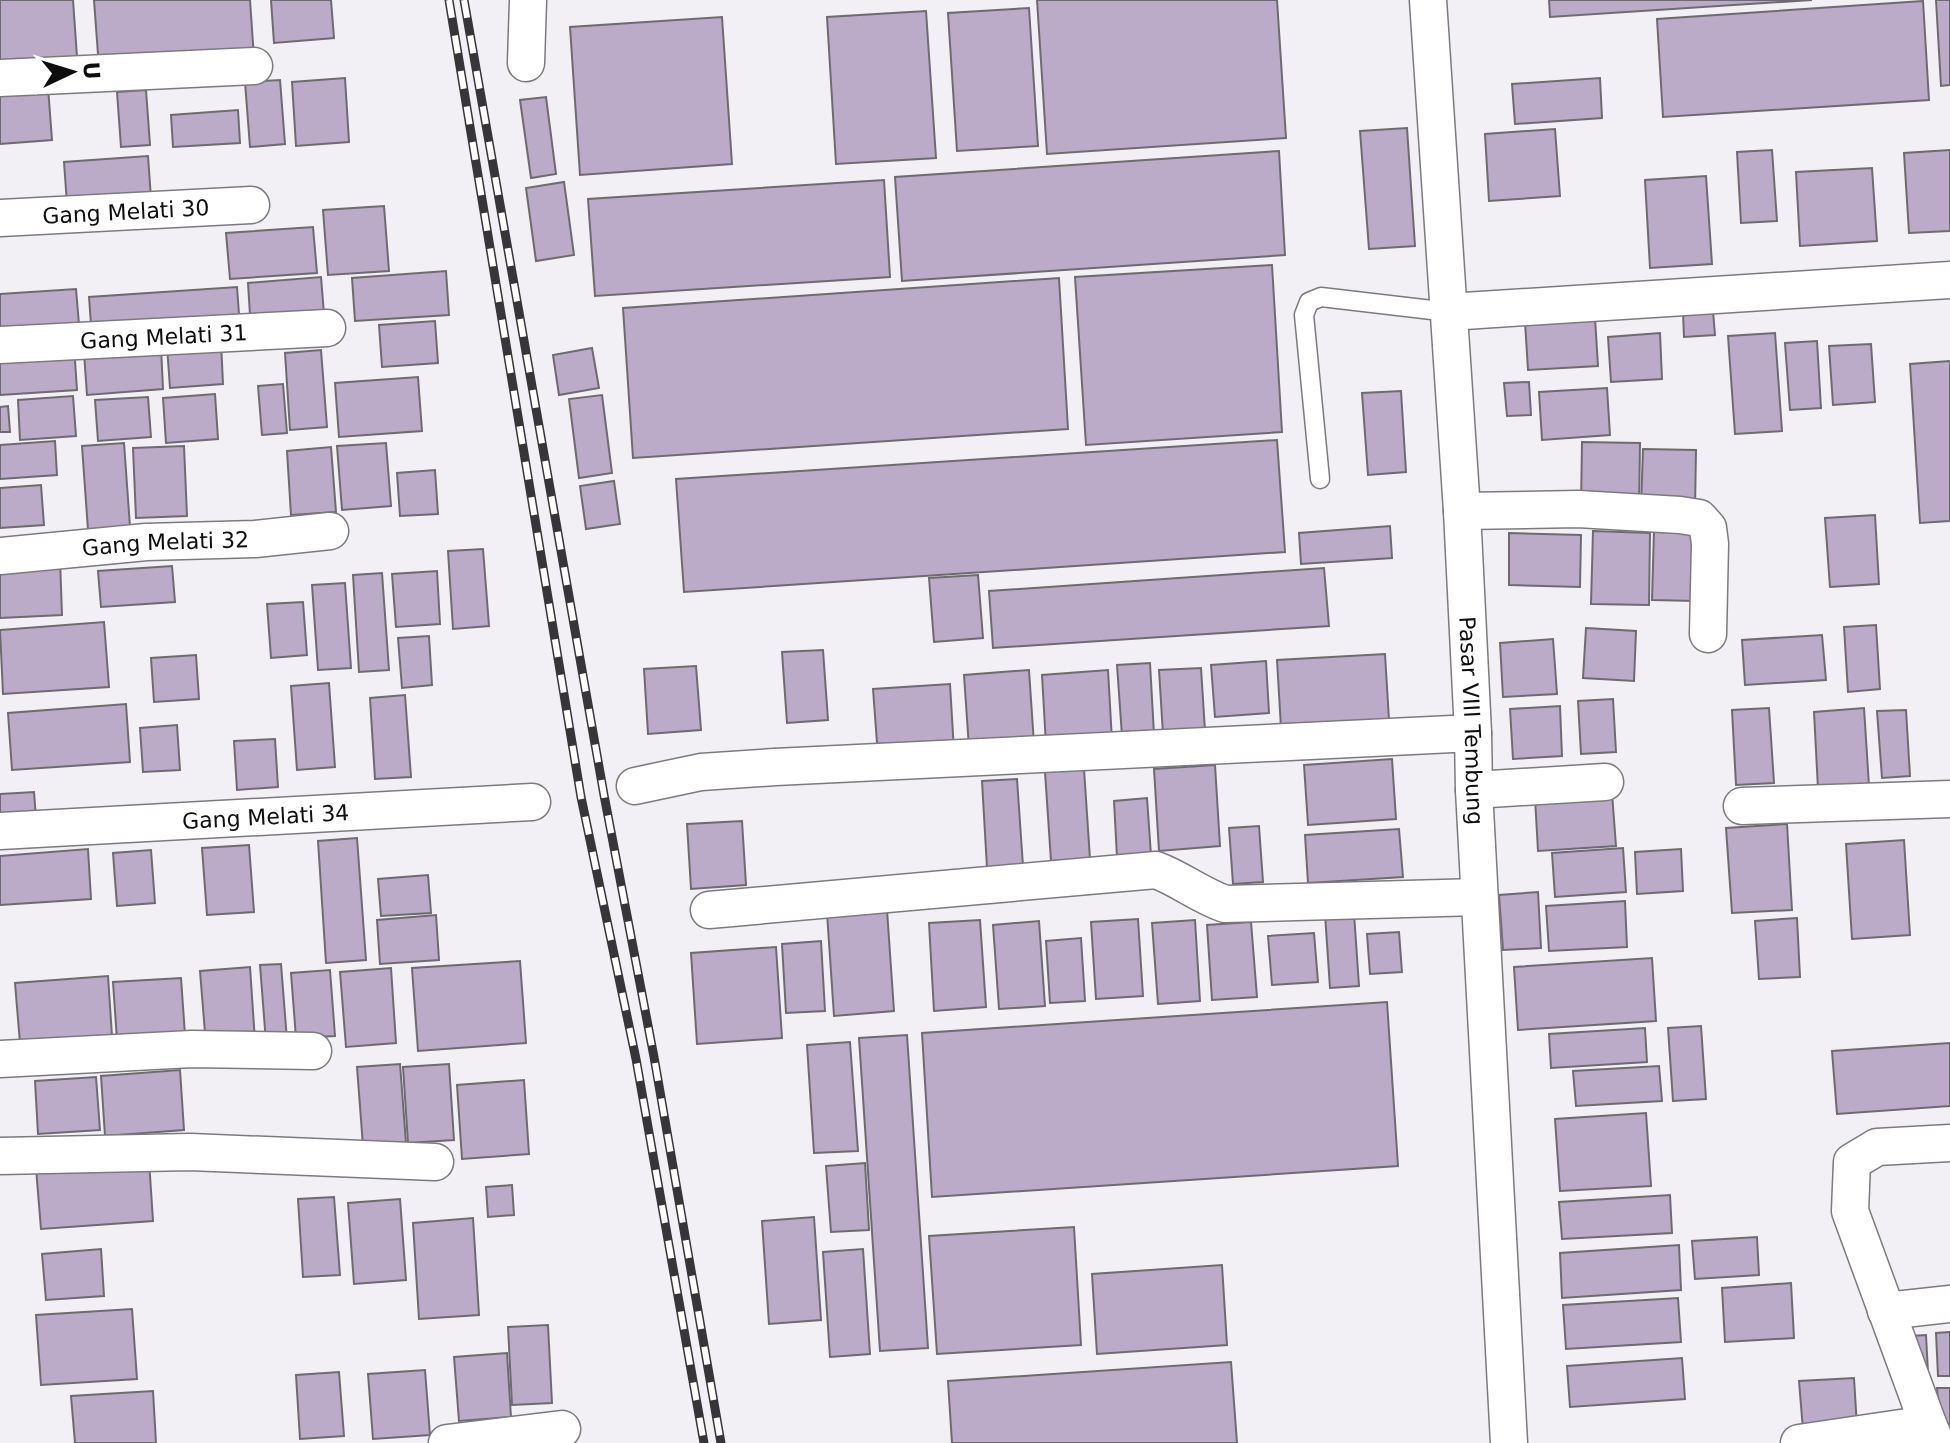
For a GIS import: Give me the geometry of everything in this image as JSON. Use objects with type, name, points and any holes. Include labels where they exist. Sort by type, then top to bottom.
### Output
[{"type":"street","points":[[526,63],[528,0]]},
{"type":"street","name":"Pasar VIII Tembung","points":[[1428,0],[1462,511],[1479,897],[1509,1443]]},
{"type":"street","points":[[0,78],[254,66]]},
{"type":"street","name":"Gang Melati 30","points":[[0,218],[251,205]]},
{"type":"street","points":[[1449,312],[1950,280]]},
{"type":"street","name":"Gang Melati 31","points":[[0,345],[327,328]]},
{"type":"street","points":[[1462,511],[1578,509],[1699,518],[1708,528],[1710,544],[1708,634]]},
{"type":"street","name":"Gang Melati 32","points":[[0,556],[146,542],[255,539],[330,531]]},
{"type":"street","points":[[635,786],[701,772],[775,767],[1473,733]]},
{"type":"street","points":[[1474,790],[1605,782]]},
{"type":"street","points":[[1742,806],[1950,799]]},
{"type":"street","name":"Gang Melati 34","points":[[0,831],[532,802]]},
{"type":"street","points":[[709,910],[1156,870],[1225,904],[1479,897]]},
{"type":"street","points":[[0,1059],[192,1049],[313,1051]]},
{"type":"street","points":[[1799,1443],[1932,1434],[1850,1211],[1852,1162],[1877,1147],[1950,1143]]},
{"type":"street","points":[[0,1156],[190,1152],[435,1162]]},
{"type":"street","points":[[1886,1311],[1950,1304]]},
{"type":"street","points":[[447,1443],[562,1429]]},
{"type":"lane","points":[[1320,479],[1304,315],[1309,302],[1321,297],[1449,312]]},
{"type":"building","points":[[0,0],[73,0],[77,57],[0,62]]},
{"type":"building","points":[[94,0],[250,0],[254,58],[99,68]]},
{"type":"building","points":[[271,0],[331,0],[334,38],[274,43]]},
{"type":"building","points":[[1037,0],[1277,0],[1286,138],[1047,154]]},
{"type":"building","points":[[1549,0],[1812,0],[1550,17]]},
{"type":"building","points":[[1936,0],[1950,0],[1950,85],[1941,86]]},
{"type":"building","points":[[1923,1],[1929,100],[1663,117],[1657,19]]},
{"type":"building","points":[[1029,8],[1038,146],[957,151],[948,13]]},
{"type":"building","points":[[926,11],[936,158],[836,164],[827,17]]},
{"type":"building","points":[[722,17],[732,164],[580,175],[570,27]]},
{"type":"building","points":[[345,78],[349,142],[296,146],[292,82]]},
{"type":"building","points":[[1600,78],[1602,118],[1515,124],[1512,84]]},
{"type":"building","points":[[280,80],[285,144],[250,147],[245,82]]},
{"type":"building","points":[[48,87],[52,140],[0,144],[0,91]]},
{"type":"building","points":[[146,90],[150,145],[121,147],[117,92]]},
{"type":"building","points":[[546,97],[556,174],[531,178],[520,100]]},
{"type":"building","points":[[238,110],[240,143],[173,147],[171,115]]},
{"type":"building","points":[[1407,128],[1415,246],[1369,249],[1360,131]]},
{"type":"building","points":[[1555,129],[1560,196],[1489,201],[1485,134]]},
{"type":"building","points":[[1772,150],[1777,221],[1741,223],[1737,152]]},
{"type":"building","points":[[1950,150],[1950,231],[1909,233],[1904,153]]},
{"type":"building","points":[[1279,151],[1285,255],[902,281],[895,177]]},
{"type":"building","points":[[148,156],[151,198],[67,204],[64,162]]},
{"type":"building","points":[[1872,168],[1877,241],[1800,246],[1796,172]]},
{"type":"building","points":[[1706,176],[1712,264],[1650,268],[1645,180]]},
{"type":"building","points":[[884,180],[890,277],[595,296],[588,199]]},
{"type":"building","points":[[564,182],[574,255],[536,261],[526,188]]},
{"type":"building","points":[[384,206],[389,271],[328,275],[323,210]]},
{"type":"building","points":[[313,227],[317,273],[230,279],[226,233]]},
{"type":"building","points":[[1272,265],[1282,432],[1086,445],[1075,277]]},
{"type":"building","points":[[446,271],[449,315],[355,321],[352,278]]},
{"type":"building","points":[[321,277],[325,326],[251,331],[248,283]]},
{"type":"building","points":[[1059,278],[1068,429],[633,458],[623,308]]},
{"type":"building","points":[[237,287],[240,328],[92,338],[89,297]]},
{"type":"building","points":[[76,289],[80,336],[0,341],[0,294]]},
{"type":"building","points":[[1713,311],[1715,335],[1684,337],[1683,313]]},
{"type":"building","points":[[1595,318],[1598,366],[1528,370],[1525,322]]},
{"type":"building","points":[[435,321],[438,363],[382,367],[379,325]]},
{"type":"building","points":[[1660,333],[1662,379],[1611,382],[1608,337]]},
{"type":"building","points":[[1775,333],[1782,431],[1735,434],[1728,336]]},
{"type":"building","points":[[1817,341],[1821,408],[1790,410],[1785,343]]},
{"type":"building","points":[[221,342],[223,384],[170,388],[167,346]]},
{"type":"building","points":[[1871,344],[1875,402],[1833,405],[1829,346]]},
{"type":"building","points":[[74,346],[77,390],[0,395],[0,351]]},
{"type":"building","points":[[161,347],[163,389],[87,395],[84,353]]},
{"type":"building","points":[[592,348],[599,388],[559,395],[553,355]]},
{"type":"building","points":[[321,350],[327,427],[290,430],[285,353]]},
{"type":"building","points":[[1950,361],[1950,521],[1920,523],[1910,364]]},
{"type":"building","points":[[418,377],[422,431],[339,437],[335,383]]},
{"type":"building","points":[[1529,382],[1531,415],[1507,416],[1504,383]]},
{"type":"building","points":[[283,384],[287,433],[262,435],[258,386]]},
{"type":"building","points":[[1607,388],[1610,435],[1542,440],[1539,392]]},
{"type":"building","points":[[1401,391],[1406,472],[1368,475],[1362,393]]},
{"type":"building","points":[[215,394],[218,439],[166,443],[163,398]]},
{"type":"building","points":[[602,395],[612,473],[579,478],[569,399]]},
{"type":"building","points":[[73,396],[76,436],[20,440],[18,400]]},
{"type":"building","points":[[148,397],[151,437],[98,441],[95,400]]},
{"type":"building","points":[[8,406],[10,432],[0,432],[0,407]]},
{"type":"building","points":[[1277,440],[1285,552],[684,592],[676,479]]},
{"type":"building","points":[[55,441],[57,475],[0,479],[0,445]]},
{"type":"building","points":[[1582,442],[1640,443],[1639,507],[1581,506]]},
{"type":"building","points":[[124,443],[130,527],[88,530],[82,446]]},
{"type":"building","points":[[386,443],[391,506],[342,510],[337,446]]},
{"type":"building","points":[[184,446],[187,516],[136,518],[133,448]]},
{"type":"building","points":[[331,447],[336,512],[291,515],[287,451]]},
{"type":"building","points":[[1643,449],[1696,450],[1695,509],[1641,507]]},
{"type":"building","points":[[435,470],[438,514],[400,516],[397,473]]},
{"type":"building","points":[[614,481],[620,524],[586,529],[580,486]]},
{"type":"building","points":[[41,485],[44,525],[0,528],[0,488]]},
{"type":"building","points":[[1875,515],[1879,584],[1830,587],[1825,518]]},
{"type":"building","points":[[1390,526],[1392,558],[1301,564],[1299,533]]},
{"type":"building","points":[[1593,531],[1650,533],[1649,605],[1591,604]]},
{"type":"building","points":[[1654,531],[1698,533],[1696,601],[1652,600]]},
{"type":"building","points":[[1509,533],[1581,535],[1580,587],[1509,585]]},
{"type":"building","points":[[483,549],[489,626],[453,629],[448,551]]},
{"type":"building","points":[[60,559],[62,615],[0,618],[0,562]]},
{"type":"building","points":[[172,566],[175,602],[101,607],[98,571]]},
{"type":"building","points":[[1324,568],[1329,626],[993,648],[989,591]]},
{"type":"building","points":[[437,571],[440,624],[396,627],[392,574]]},
{"type":"building","points":[[382,573],[389,670],[359,672],[353,575]]},
{"type":"building","points":[[978,575],[983,638],[934,642],[929,578]]},
{"type":"building","points":[[345,583],[351,668],[318,670],[312,585]]},
{"type":"building","points":[[303,602],[307,655],[271,658],[267,604]]},
{"type":"building","points":[[104,622],[109,687],[3,694],[0,630]]},
{"type":"building","points":[[1876,625],[1880,689],[1848,692],[1844,627]]},
{"type":"building","points":[[1586,628],[1636,631],[1634,681],[1583,678]]},
{"type":"building","points":[[1822,635],[1826,680],[1745,685],[1742,640]]},
{"type":"building","points":[[429,636],[432,685],[402,688],[398,638]]},
{"type":"building","points":[[1553,639],[1557,694],[1503,697],[1500,643]]},
{"type":"building","points":[[823,650],[828,720],[787,723],[782,652]]},
{"type":"building","points":[[1385,654],[1389,720],[1281,728],[1277,660]]},
{"type":"building","points":[[196,655],[199,699],[154,702],[151,658]]},
{"type":"building","points":[[1266,661],[1269,713],[1215,717],[1211,665]]},
{"type":"building","points":[[1150,663],[1154,734],[1122,736],[1117,665]]},
{"type":"building","points":[[696,666],[701,730],[648,734],[644,669]]},
{"type":"building","points":[[1201,668],[1205,731],[1163,734],[1159,670]]},
{"type":"building","points":[[1029,670],[1034,744],[969,748],[964,675]]},
{"type":"building","points":[[1108,670],[1112,741],[1046,745],[1042,675]]},
{"type":"building","points":[[329,683],[335,767],[297,770],[291,686]]},
{"type":"building","points":[[950,684],[954,751],[878,756],[873,689]]},
{"type":"building","points":[[405,695],[411,777],[375,779],[370,698]]},
{"type":"building","points":[[1613,699],[1616,752],[1581,754],[1578,701]]},
{"type":"building","points":[[126,704],[130,762],[12,770],[8,713]]},
{"type":"building","points":[[1560,706],[1562,756],[1513,759],[1510,709]]},
{"type":"building","points":[[1769,708],[1774,783],[1736,785],[1732,710]]},
{"type":"building","points":[[1864,708],[1869,786],[1818,789],[1814,712]]},
{"type":"building","points":[[1906,710],[1910,776],[1882,778],[1877,711]]},
{"type":"building","points":[[177,725],[180,770],[143,772],[140,728]]},
{"type":"building","points":[[275,739],[278,787],[237,790],[234,741]]},
{"type":"building","points":[[1392,759],[1396,819],[1308,825],[1304,765]]},
{"type":"building","points":[[1215,765],[1220,846],[1159,851],[1154,769]]},
{"type":"building","points":[[1084,769],[1090,859],[1051,861],[1045,772]]},
{"type":"building","points":[[1017,779],[1023,866],[987,868],[982,781]]},
{"type":"building","points":[[34,792],[36,818],[0,821],[0,794]]},
{"type":"building","points":[[1612,793],[1616,846],[1538,851],[1535,798]]},
{"type":"building","points":[[1147,798],[1151,855],[1117,857],[1114,801]]},
{"type":"building","points":[[742,821],[746,885],[691,889],[687,824]]},
{"type":"building","points":[[1787,824],[1792,910],[1732,913],[1726,828]]},
{"type":"building","points":[[1259,826],[1263,882],[1233,884],[1229,828]]},
{"type":"building","points":[[1399,829],[1403,877],[1308,883],[1305,835]]},
{"type":"building","points":[[357,838],[366,960],[326,963],[318,841]]},
{"type":"building","points":[[1904,840],[1910,935],[1852,939],[1846,844]]},
{"type":"building","points":[[249,845],[254,912],[207,915],[202,848]]},
{"type":"building","points":[[1623,848],[1626,892],[1555,897],[1552,853]]},
{"type":"building","points":[[88,849],[91,899],[0,905],[0,856]]},
{"type":"building","points":[[1681,849],[1683,891],[1637,894],[1635,852]]},
{"type":"building","points":[[151,850],[155,903],[117,906],[113,853]]},
{"type":"building","points":[[428,875],[431,913],[381,916],[378,879]]},
{"type":"building","points":[[1538,892],[1541,948],[1503,950],[1499,895]]},
{"type":"building","points":[[1625,901],[1627,947],[1549,951],[1546,906]]},
{"type":"building","points":[[887,910],[894,1011],[834,1016],[827,913]]},
{"type":"building","points":[[1354,913],[1359,986],[1330,988],[1325,914]]},
{"type":"building","points":[[436,915],[439,960],[380,964],[377,920]]},
{"type":"building","points":[[1797,918],[1800,977],[1759,979],[1755,921]]},
{"type":"building","points":[[1138,919],[1143,996],[1096,999],[1091,922]]},
{"type":"building","points":[[980,920],[986,1007],[934,1011],[929,923]]},
{"type":"building","points":[[1195,920],[1200,1001],[1158,1004],[1152,923]]},
{"type":"building","points":[[1039,921],[1045,1006],[999,1009],[993,925]]},
{"type":"building","points":[[1251,922],[1257,997],[1212,1000],[1207,925]]},
{"type":"building","points":[[1399,932],[1402,972],[1370,974],[1367,934]]},
{"type":"building","points":[[1314,933],[1318,982],[1272,985],[1268,936]]},
{"type":"building","points":[[1081,938],[1085,1001],[1050,1003],[1046,941]]},
{"type":"building","points":[[821,941],[825,1011],[786,1013],[782,944]]},
{"type":"building","points":[[776,947],[782,1038],[697,1044],[691,953]]},
{"type":"building","points":[[1652,958],[1656,1021],[1518,1030],[1514,967]]},
{"type":"building","points":[[520,961],[526,1043],[418,1051],[412,968]]},
{"type":"building","points":[[281,964],[287,1040],[266,1042],[260,965]]},
{"type":"building","points":[[250,967],[255,1041],[206,1045],[200,971]]},
{"type":"building","points":[[391,968],[396,1043],[346,1047],[340,972]]},
{"type":"building","points":[[330,970],[335,1036],[296,1038],[291,973]]},
{"type":"building","points":[[108,976],[112,1036],[20,1043],[15,983]]},
{"type":"building","points":[[181,978],[185,1035],[117,1040],[113,982]]},
{"type":"building","points":[[1387,1002],[1398,1166],[932,1197],[922,1033]]},
{"type":"building","points":[[1701,1026],[1706,1099],[1673,1101],[1668,1028]]},
{"type":"building","points":[[1645,1028],[1647,1062],[1551,1068],[1549,1034]]},
{"type":"building","points":[[907,1035],[928,1348],[880,1351],[859,1038]]},
{"type":"building","points":[[850,1042],[858,1151],[814,1153],[807,1045]]},
{"type":"building","points":[[1950,1043],[1950,1106],[1837,1114],[1832,1051]]},
{"type":"building","points":[[400,1064],[406,1143],[363,1146],[357,1067]]},
{"type":"building","points":[[449,1064],[454,1140],[408,1143],[403,1067]]},
{"type":"building","points":[[1659,1066],[1662,1101],[1576,1106],[1573,1071]]},
{"type":"building","points":[[180,1070],[184,1130],[105,1136],[101,1076]]},
{"type":"building","points":[[96,1077],[100,1130],[38,1134],[35,1081]]},
{"type":"building","points":[[524,1080],[529,1154],[462,1159],[457,1085]]},
{"type":"building","points":[[1646,1113],[1651,1186],[1560,1191],[1555,1119]]},
{"type":"building","points":[[149,1160],[153,1221],[41,1229],[36,1168]]},
{"type":"building","points":[[865,1163],[869,1230],[831,1232],[826,1166]]},
{"type":"building","points":[[512,1185],[514,1215],[488,1217],[486,1187]]},
{"type":"building","points":[[1670,1195],[1672,1233],[1562,1239],[1559,1202]]},
{"type":"building","points":[[334,1197],[340,1275],[303,1277],[298,1199]]},
{"type":"building","points":[[400,1199],[406,1280],[354,1284],[348,1203]]},
{"type":"building","points":[[814,1217],[821,1320],[769,1324],[762,1221]]},
{"type":"building","points":[[473,1218],[479,1315],[419,1319],[413,1223]]},
{"type":"building","points":[[1074,1227],[1081,1345],[937,1354],[929,1236]]},
{"type":"building","points":[[1757,1237],[1759,1275],[1695,1279],[1692,1241]]},
{"type":"building","points":[[1679,1245],[1681,1290],[1562,1298],[1560,1253]]},
{"type":"building","points":[[101,1249],[104,1296],[46,1300],[42,1254]]},
{"type":"building","points":[[863,1249],[870,1354],[830,1357],[823,1252]]},
{"type":"building","points":[[1222,1265],[1227,1345],[1097,1354],[1092,1274]]},
{"type":"building","points":[[1791,1283],[1794,1338],[1725,1342],[1722,1288]]},
{"type":"building","points":[[1678,1298],[1681,1342],[1566,1349],[1563,1305]]},
{"type":"building","points":[[132,1309],[137,1379],[41,1385],[36,1315]]},
{"type":"building","points":[[548,1325],[552,1403],[512,1405],[508,1327]]},
{"type":"building","points":[[1950,1332],[1950,1376],[1938,1376],[1936,1333]]},
{"type":"building","points":[[1926,1335],[1928,1373],[1910,1336]]},
{"type":"building","points":[[507,1353],[511,1417],[459,1421],[454,1357]]},
{"type":"building","points":[[1682,1358],[1685,1399],[1570,1407],[1567,1366]]},
{"type":"building","points":[[1231,1362],[1237,1443],[952,1443],[948,1381]]},
{"type":"building","points":[[425,1370],[430,1435],[373,1439],[368,1374]]},
{"type":"building","points":[[339,1372],[344,1436],[300,1439],[296,1375]]},
{"type":"building","points":[[1854,1378],[1857,1427],[1803,1430],[1799,1381]]},
{"type":"building","points":[[1937,1388],[1950,1388],[1950,1435],[1941,1435]]},
{"type":"building","points":[[153,1391],[156,1443],[75,1443],[71,1396]]},
{"type":"railway","points":[[449,0],[581,797],[636,1059],[704,1443]]},
{"type":"railway","points":[[464,0],[721,1443]]}]
